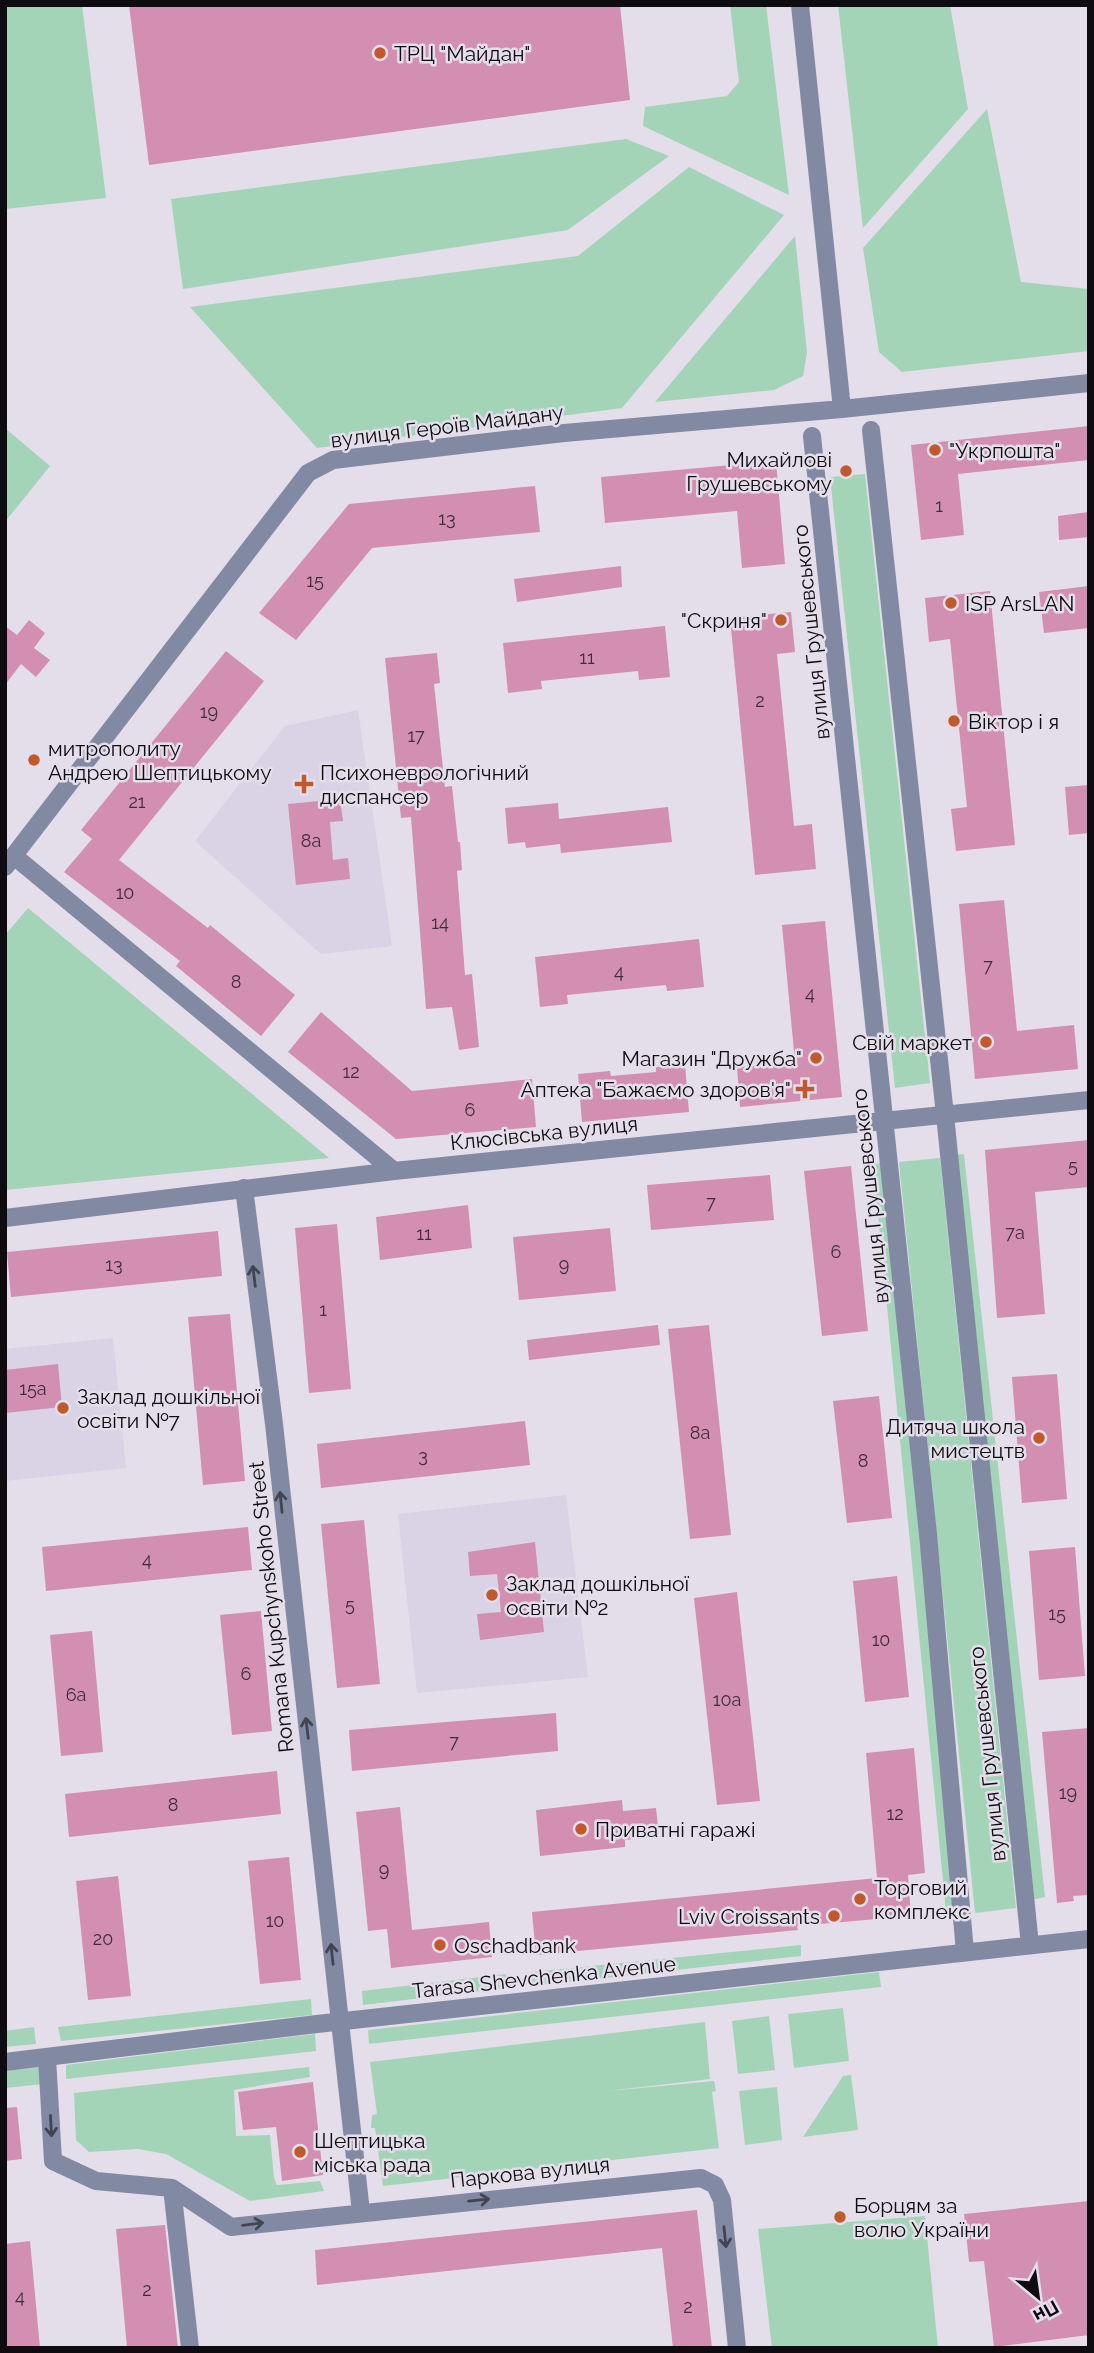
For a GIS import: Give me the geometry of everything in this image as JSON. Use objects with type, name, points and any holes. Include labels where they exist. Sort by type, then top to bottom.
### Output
[{"type":"street","points":[[800,5],[842,409]]},
{"type":"street","name":"вулиця Героїв Майдану","points":[[9,862],[308,473],[333,460],[564,433],[842,409],[1089,383]]},
{"type":"street","name":"вулиця Грушевського","points":[[871,430],[946,1115],[1030,1945]]},
{"type":"street","name":"вулиця Грушевського","points":[[812,436],[928,1534],[965,1952]]},
{"type":"street","points":[[9,862],[394,1171]]},
{"type":"street","name":"Клюсівська вулиця","points":[[5,1218],[394,1171],[1089,1100]]},
{"type":"street","name":"Romana Kupchynskoho Street","points":[[244,1188],[274,1424],[360,2212]]},
{"type":"street","name":"Tarasa Shevchenka Avenue","points":[[5,2063],[338,2022],[1089,1939]]},
{"type":"street","name":"Паркова вулиця","points":[[47,2058],[53,2161],[96,2181],[172,2188],[231,2227],[701,2178],[715,2185],[722,2200],[737,2348]]},
{"type":"street","points":[[172,2188],[190,2348]]},
{"type":"shaded area","name":"Психоневрологічний диспансер","points":[[358,710],[392,946],[321,954],[195,841],[285,726]]},
{"type":"shaded area","name":"Заклад дошкільної освіти №7","points":[[113,1338],[126,1468],[5,1481],[5,1349]]},
{"type":"shaded area","name":"Заклад дошкільної освіти №2","points":[[566,1495],[588,1677],[417,1693],[398,1514]]},
{"type":"green space","points":[[5,5],[82,5],[106,198],[5,209]]},
{"type":"green space","points":[[730,5],[766,5],[789,195],[643,126],[645,107],[727,96],[739,82]]},
{"type":"green space","points":[[838,5],[950,5],[968,109],[863,228]]},
{"type":"green space","points":[[987,109],[1021,282],[1089,289],[1089,351],[902,372],[879,352],[863,248]]},
{"type":"green space","points":[[626,139],[669,156],[568,230],[183,289],[171,199]]},
{"type":"green space","points":[[689,167],[784,215],[622,408],[317,448],[190,307],[578,256]]},
{"type":"green space","points":[[795,236],[807,353],[803,376],[774,390],[655,402]]},
{"type":"green space","points":[[5,428],[50,466],[5,522]]},
{"type":"green space","points":[[865,474],[930,1083],[895,1088],[830,477]]},
{"type":"green space","points":[[28,908],[329,1158],[5,1190],[5,935]]},
{"type":"green space","points":[[964,1154],[1045,1897],[1031,1900],[954,1155]]},
{"type":"green space","points":[[940,1158],[1016,1908],[975,1913],[899,1162]]},
{"type":"green space","points":[[873,1163],[886,1164],[957,1913],[946,1912]]},
{"type":"green space","points":[[801,1945],[801,1956],[532,1986],[531,1972]]},
{"type":"green space","points":[[879,1972],[881,1987],[369,2044],[368,2030]]},
{"type":"green space","points":[[506,1974],[507,1988],[363,2005],[362,1991]]},
{"type":"green space","points":[[311,1999],[312,2015],[61,2041],[58,2027]]},
{"type":"green space","points":[[843,2008],[849,2061],[794,2068],[788,2014]]},
{"type":"green space","points":[[769,2016],[775,2070],[738,2074],[732,2021]]},
{"type":"green space","points":[[705,2022],[710,2079],[608,2091],[714,2081],[716,2091],[712,2092],[719,2148],[383,2186],[375,2128],[371,2128],[372,2115],[377,2114],[370,2062]]},
{"type":"green space","points":[[34,2027],[36,2044],[5,2047],[5,2031]]},
{"type":"green space","points":[[315,2034],[316,2051],[66,2079],[66,2065]]},
{"type":"green space","points":[[41,2067],[43,2084],[5,2088],[5,2071]]},
{"type":"green space","points":[[309,2067],[310,2077],[234,2090],[236,2136],[270,2135],[277,2185],[320,2181],[324,2191],[250,2201],[166,2154],[138,2149],[89,2152],[76,2140],[74,2093]]},
{"type":"green space","points":[[851,2075],[858,2130],[803,2137],[843,2076]]},
{"type":"green space","points":[[777,2087],[782,2140],[745,2145],[739,2091]]},
{"type":"green space","points":[[925,2216],[938,2348],[772,2348],[758,2229]]},
{"type":"building","name":"ТРЦ \"Майдан\"","points":[[129,5],[620,5],[630,100],[149,165]]},
{"type":"building","points":[[1089,426],[1089,460],[958,474],[964,535],[921,540],[911,445]]},
{"type":"building","points":[[776,461],[785,564],[742,568],[737,511],[605,523],[601,477]]},
{"type":"building","points":[[535,486],[540,532],[372,548],[296,640],[259,613],[349,504]]},
{"type":"building","points":[[1089,512],[1089,537],[1059,540],[1058,516]]},
{"type":"building","points":[[621,566],[622,587],[517,602],[514,579]]},
{"type":"building","points":[[1089,586],[1089,628],[1044,633],[1039,592]]},
{"type":"building","points":[[990,591],[1015,845],[956,851],[951,809],[967,807],[950,639],[929,642],[925,598]]},
{"type":"building","points":[[791,612],[795,652],[777,654],[794,826],[812,824],[816,869],[755,875],[730,618]]},
{"type":"building","points":[[29,620],[45,633],[34,648],[50,660],[36,677],[21,664],[5,685],[5,626],[17,635]]},
{"type":"building","points":[[665,626],[670,677],[639,680],[638,671],[541,681],[542,689],[508,693],[503,643]]},
{"type":"building","points":[[226,651],[264,681],[119,860],[208,928],[210,925],[295,995],[261,1036],[176,966],[180,961],[64,872],[92,839],[81,830]]},
{"type":"building","points":[[437,653],[440,683],[434,684],[445,787],[452,786],[460,842],[462,870],[457,871],[465,975],[472,974],[479,1047],[459,1050],[452,1007],[426,1009],[411,817],[401,818],[385,658]]},
{"type":"building","points":[[1089,785],[1089,833],[1069,835],[1065,787]]},
{"type":"building","points":[[340,799],[343,821],[330,822],[333,860],[348,858],[350,879],[296,885],[288,804]]},
{"type":"building","points":[[558,803],[559,819],[668,807],[672,842],[561,853],[560,844],[526,848],[525,842],[508,844],[505,808]]},
{"type":"building","points":[[1004,900],[1017,1031],[1074,1025],[1078,1069],[975,1079],[959,904]]},
{"type":"building","points":[[825,921],[842,1097],[740,1107],[737,1067],[795,1062],[782,925]]},
{"type":"building","points":[[699,939],[704,987],[667,991],[666,985],[567,995],[568,1004],[540,1007],[535,957]]},
{"type":"building","points":[[321,1012],[412,1091],[532,1079],[536,1127],[396,1139],[288,1052]]},
{"type":"building","points":[[685,1064],[689,1112],[582,1122],[578,1074],[610,1071],[611,1076],[656,1072],[656,1067]]},
{"type":"building","points":[[1089,1140],[1089,1187],[1035,1192],[1045,1314],[997,1318],[985,1150]]},
{"type":"building","points":[[851,1166],[868,1331],[822,1336],[804,1171]]},
{"type":"building","points":[[770,1175],[774,1220],[651,1230],[647,1185]]},
{"type":"building","points":[[468,1205],[472,1248],[380,1260],[376,1217]]},
{"type":"building","points":[[337,1224],[351,1389],[309,1393],[295,1228]]},
{"type":"building","points":[[610,1228],[616,1291],[519,1300],[513,1237]]},
{"type":"building","points":[[218,1231],[222,1276],[11,1297],[7,1252]]},
{"type":"building","points":[[230,1314],[245,1481],[203,1485],[188,1317]]},
{"type":"building","points":[[658,1325],[660,1345],[529,1360],[527,1340]]},
{"type":"building","points":[[709,1325],[731,1535],[690,1539],[668,1329]]},
{"type":"building","name":"Заклад дошкільної освіти №7","points":[[58,1364],[62,1407],[5,1413],[5,1370]]},
{"type":"building","name":"Дитяча школа мистецтв","points":[[1057,1374],[1067,1499],[1022,1503],[1012,1377]]},
{"type":"building","points":[[879,1396],[892,1518],[847,1523],[833,1401]]},
{"type":"building","points":[[525,1421],[530,1465],[321,1488],[317,1444]]},
{"type":"building","points":[[364,1520],[380,1684],[337,1688],[321,1524]]},
{"type":"building","points":[[248,1527],[252,1570],[46,1591],[42,1547]]},
{"type":"building","points":[[535,1542],[544,1632],[480,1640],[477,1614],[501,1612],[497,1574],[470,1576],[468,1552]]},
{"type":"building","points":[[1075,1547],[1085,1676],[1039,1680],[1029,1551]]},
{"type":"building","points":[[897,1576],[909,1697],[865,1702],[853,1581]]},
{"type":"building","points":[[737,1592],[760,1801],[717,1805],[694,1598]]},
{"type":"building","points":[[261,1611],[272,1731],[232,1735],[220,1615]]},
{"type":"building","points":[[92,1631],[103,1752],[61,1756],[50,1635]]},
{"type":"building","points":[[556,1713],[558,1751],[352,1771],[349,1730]]},
{"type":"building","points":[[1089,1728],[1089,1895],[1073,1896],[1074,1901],[1057,1903],[1042,1732]]},
{"type":"building","points":[[914,1748],[925,1873],[908,1875],[911,1916],[797,1926],[798,1930],[536,1955],[532,1912],[877,1878],[866,1753]]},
{"type":"building","points":[[277,1771],[281,1814],[69,1837],[65,1794]]},
{"type":"building","name":"Приватні гаражі","points":[[622,1800],[623,1811],[656,1808],[659,1836],[625,1840],[625,1847],[540,1856],[536,1810]]},
{"type":"building","points":[[400,1807],[412,1930],[489,1922],[492,1957],[391,1968],[387,1929],[368,1931],[356,1812]]},
{"type":"building","points":[[289,1857],[301,1980],[260,1984],[248,1861]]},
{"type":"building","points":[[118,1876],[131,1996],[88,2000],[76,1881]]},
{"type":"building","name":"Шептицька міська рада","points":[[313,2082],[323,2175],[282,2181],[276,2127],[243,2130],[238,2092]]},
{"type":"building","points":[[17,2107],[22,2159],[5,2161],[5,2108]]},
{"type":"building","points":[[1089,2201],[1089,2335],[994,2347],[984,2261],[969,2262],[964,2214]]},
{"type":"building","points":[[697,2210],[712,2348],[673,2348],[662,2248],[317,2285],[315,2250]]},
{"type":"building","points":[[165,2225],[178,2348],[127,2348],[116,2229]]},
{"type":"building","points":[[30,2241],[40,2348],[5,2348],[5,2244]]},
{"type":"place","name":"ТРЦ \"Майдан\"","points":[[380,53]]},
{"type":"place","name":"\"Укрпошта\"","points":[[935,450]]},
{"type":"place","name":"Михайлові Грушевському","points":[[846,471]]},
{"type":"place","name":"ISP ArsLAN","points":[[951,603]]},
{"type":"place","name":"\"Скриня\"","points":[[781,620]]},
{"type":"place","name":"Віктор і я","points":[[954,721]]},
{"type":"place","name":"митрополиту Андрею Шептицькому","points":[[34,760]]},
{"type":"place","name":"Психоневрологічний диспансер","points":[[304,784]]},
{"type":"place","name":"Свiй маркет","points":[[986,1042]]},
{"type":"place","name":"Магазин \"Дружба\"","points":[[816,1058]]},
{"type":"place","name":"Аптека \"Бажаємо здоров'я\"","points":[[805,1089]]},
{"type":"place","name":"Заклад дошкільної освіти №7","points":[[63,1408]]},
{"type":"place","name":"Дитяча школа мистецтв","points":[[1039,1438]]},
{"type":"place","name":"Заклад дошкільної освіти №2","points":[[492,1595]]},
{"type":"place","name":"Приватні гаражі","points":[[581,1829]]},
{"type":"place","name":"Торговий комплекс","points":[[860,1899]]},
{"type":"place","name":"Lviv Croissants","points":[[834,1916]]},
{"type":"place","name":"Oschadbank","points":[[440,1945]]},
{"type":"place","name":"Шептицька міська рада","points":[[300,2152]]},
{"type":"place","name":"Борцям за волю України","points":[[840,2217]]}]
